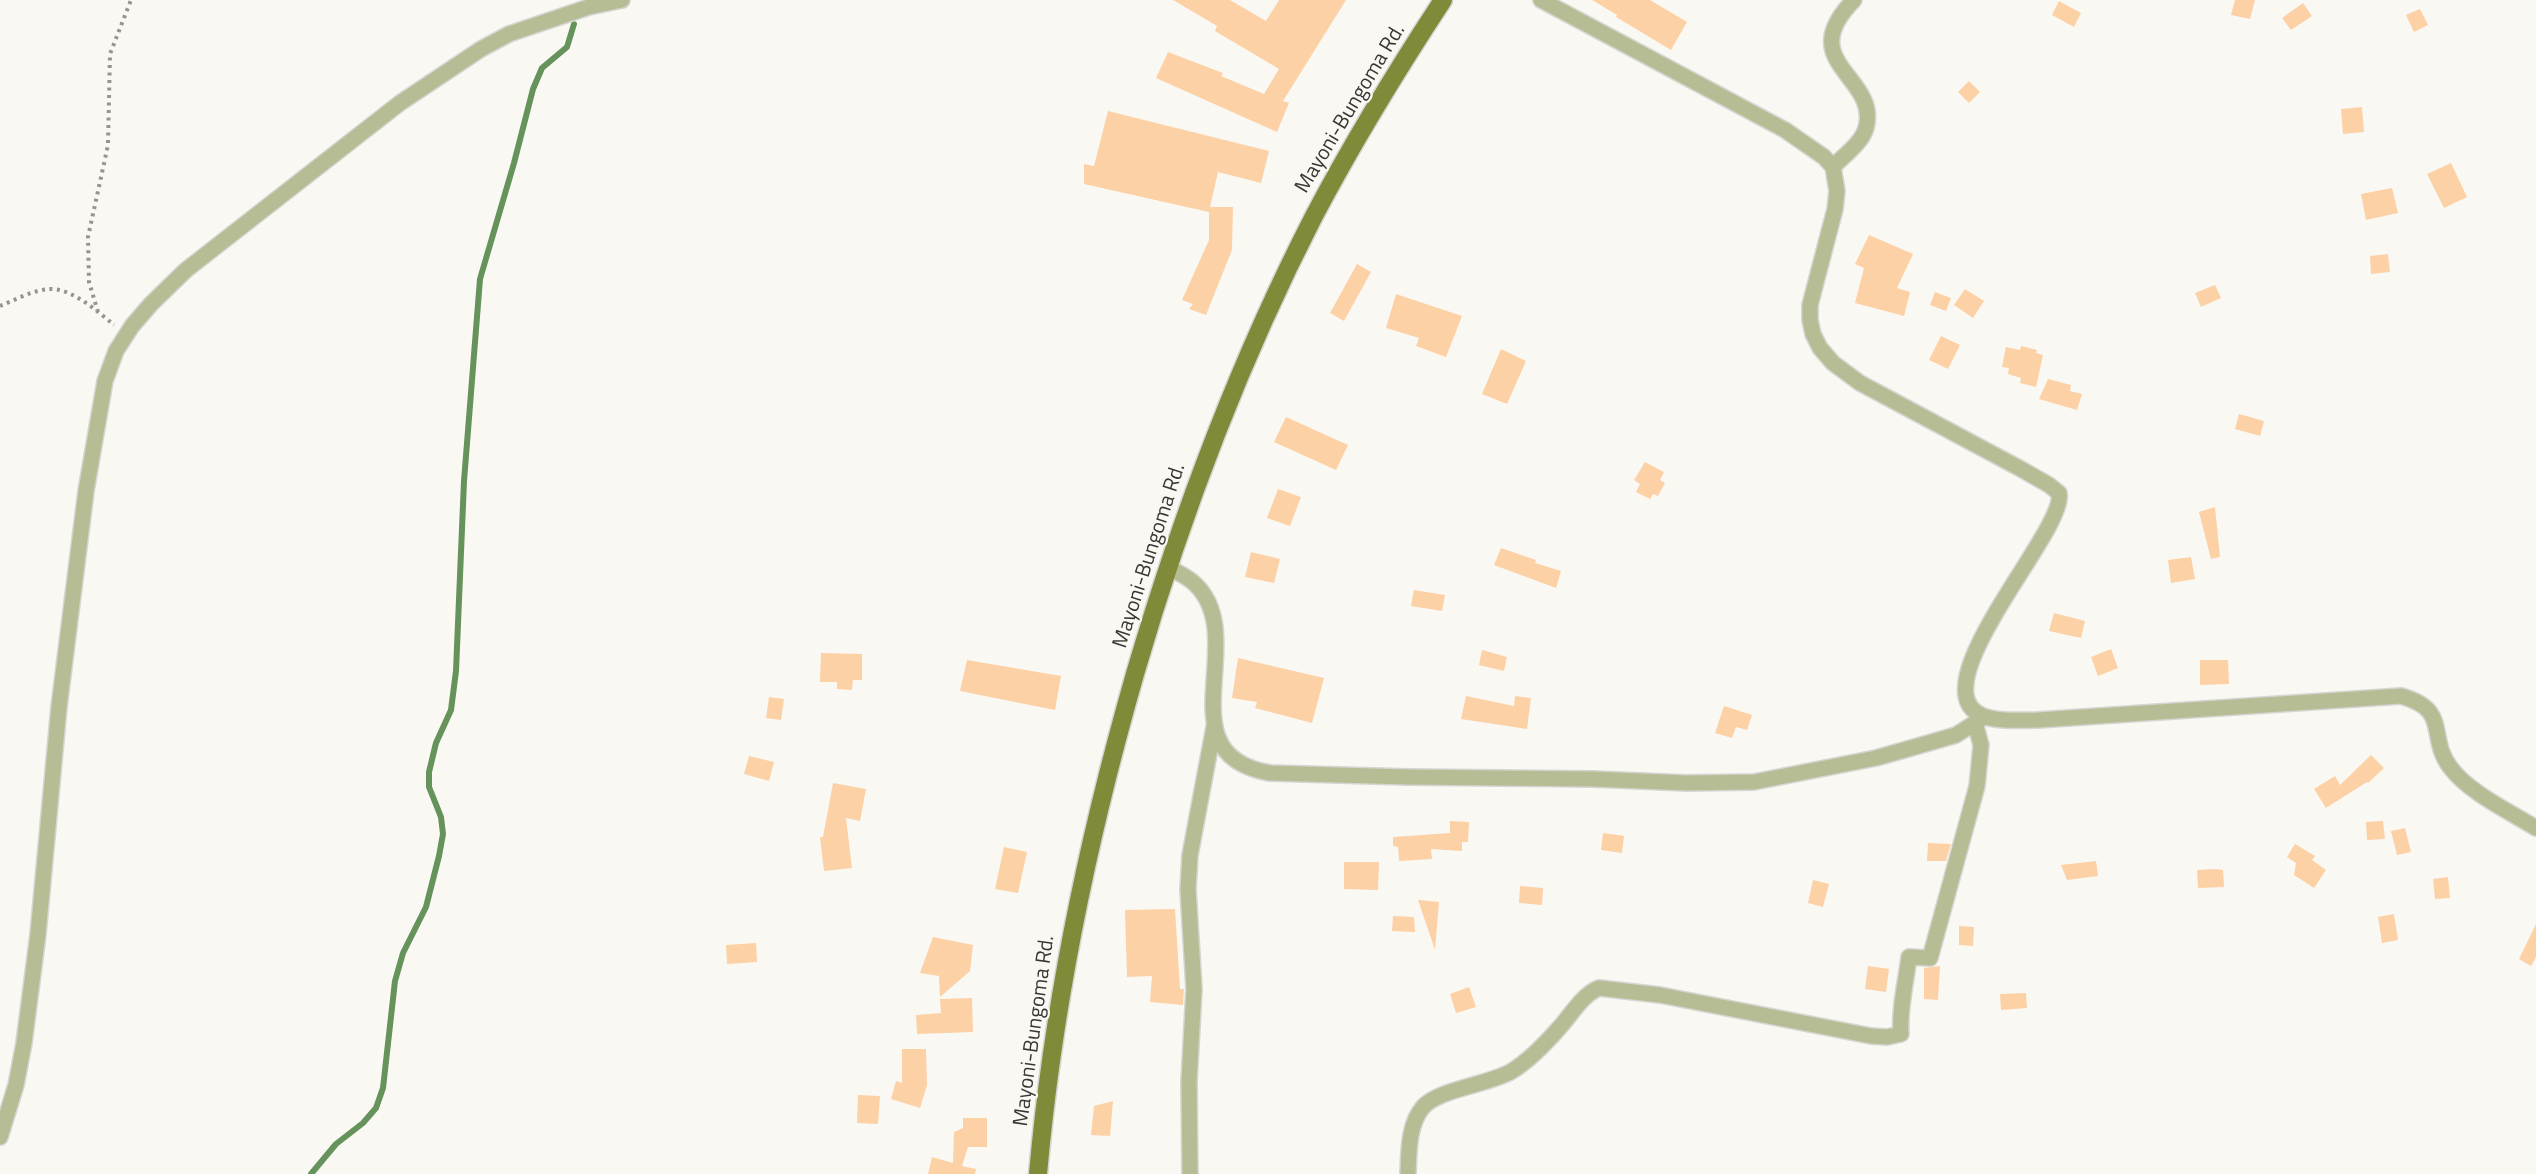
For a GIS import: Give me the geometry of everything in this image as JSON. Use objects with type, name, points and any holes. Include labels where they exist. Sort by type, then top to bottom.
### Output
[{"type":"main road","name":"Mayoni-Bungoma Rd.","points":[[1038,1174],[1064,973],[1097,815],[1124,713],[1188,507],[1238,380],[1315,215],[1377,106],[1443,0]]},
{"type":"street","points":[[0,1137],[16,1085],[30,1002],[60,707],[86,491],[105,381],[116,351],[151,304],[186,270],[400,103],[481,49],[509,34],[578,10],[622,0]]},
{"type":"street","points":[[1407,1174],[1413,1127],[1418,1115],[1427,1104],[1443,1095],[1496,1080],[1514,1070],[1535,1053],[1586,996],[1599,988],[1660,994],[1871,1036],[1887,1037],[1900,1034],[1899,1018],[1909,957],[1930,958],[1977,786],[1981,745],[1980,720],[1966,694],[1967,678],[1974,655],[2000,603],[2052,518],[2060,497],[2056,489],[1860,382],[1833,363],[1820,348],[1810,320],[1810,305],[1835,209],[1837,191],[1833,167],[1824,158],[1785,130],[1540,0]]},
{"type":"street","points":[[1833,167],[1863,135],[1866,128],[1863,99],[1837,63],[1833,51],[1835,26],[1854,0]]},
{"type":"street","points":[[1168,567],[1196,585],[1213,618],[1215,633],[1212,705],[1218,740],[1227,754],[1237,763],[1251,770],[1270,773],[1408,777],[1593,778],[1726,784],[1754,782],[1876,758],[1956,735],[1980,720],[2038,720],[2401,696],[2420,703],[2430,710],[2444,755],[2458,776],[2536,828]]},
{"type":"street","points":[[1190,1174],[1189,1082],[1194,989],[1188,889],[1190,855],[1215,724]]},
{"type":"path","points":[[98,312],[88,270],[88,237],[108,145],[110,54],[131,0]]},
{"type":"path","points":[[0,306],[49,289],[61,290],[98,312],[126,335]]},
{"type":"building","points":[[1173,0],[1230,0],[1266,21],[1279,0],[1346,0],[1283,101],[1289,103],[1277,132],[1156,78],[1168,52],[1223,73],[1221,76],[1264,94],[1279,69],[1215,31],[1217,26]]},
{"type":"building","points":[[1592,0],[1650,0],[1687,22],[1671,50]]},
{"type":"building","points":[[2235,0],[2255,0],[2250,19],[2231,15]]},
{"type":"building","points":[[2059,1],[2081,13],[2074,27],[2052,15]]},
{"type":"building","points":[[2303,3],[2312,16],[2291,30],[2282,18]]},
{"type":"building","points":[[2420,9],[2428,25],[2414,32],[2406,15]]},
{"type":"building","points":[[1969,81],[1980,92],[1969,103],[1958,92]]},
{"type":"building","points":[[2362,107],[2364,132],[2343,134],[2341,109]]},
{"type":"building","points":[[1108,111],[1269,151],[1261,183],[1218,172],[1210,207],[1233,207],[1232,250],[1206,315],[1189,309],[1193,304],[1182,300],[1209,240],[1209,212],[1084,184],[1084,164],[1094,166]]},
{"type":"building","points":[[2451,163],[2467,197],[2444,208],[2427,174]]},
{"type":"building","points":[[2392,188],[2398,213],[2366,220],[2361,194]]},
{"type":"building","points":[[1869,235],[1913,254],[1897,288],[1910,292],[1904,316],[1855,303],[1864,268],[1855,264]]},
{"type":"building","points":[[2388,254],[2390,272],[2371,274],[2370,256]]},
{"type":"building","points":[[1357,264],[1371,272],[1344,321],[1330,313]]},
{"type":"building","points":[[2215,285],[2221,298],[2201,307],[2195,293]]},
{"type":"building","points":[[1965,289],[1984,301],[1973,318],[1954,305]]},
{"type":"building","points":[[1935,292],[1951,298],[1946,311],[1930,305]]},
{"type":"building","points":[[1396,294],[1462,316],[1446,357],[1416,346],[1419,338],[1386,328]]},
{"type":"building","points":[[1941,336],[1960,345],[1948,369],[1929,360]]},
{"type":"building","points":[[2021,346],[2037,350],[2036,353],[2043,355],[2036,387],[2020,383],[2021,378],[2008,374],[2009,368],[2002,367],[2006,347],[2020,350]]},
{"type":"building","points":[[1501,349],[1526,361],[1507,404],[1482,394]]},
{"type":"building","points":[[2048,379],[2071,385],[2070,391],[2082,394],[2077,410],[2039,399]]},
{"type":"building","points":[[2239,414],[2264,421],[2260,436],[2235,429]]},
{"type":"building","points":[[1286,417],[1348,445],[1336,470],[1274,442]]},
{"type":"building","points":[[1645,462],[1664,472],[1660,480],[1665,483],[1658,496],[1653,494],[1650,499],[1636,492],[1640,484],[1634,480]]},
{"type":"building","points":[[1278,489],[1301,497],[1290,526],[1267,518]]},
{"type":"building","points":[[2215,507],[2220,557],[2211,559],[2199,512]]},
{"type":"building","points":[[1501,548],[1536,560],[1535,563],[1561,571],[1556,588],[1494,565]]},
{"type":"building","points":[[1251,552],[1280,559],[1274,583],[1245,577]]},
{"type":"building","points":[[2191,557],[2195,579],[2171,583],[2168,560]]},
{"type":"building","points":[[1414,590],[1445,595],[1442,611],[1411,606]]},
{"type":"building","points":[[2054,613],[2085,621],[2081,638],[2049,631]]},
{"type":"building","points":[[2111,649],[2118,668],[2098,676],[2091,657]]},
{"type":"building","points":[[1482,650],[1507,657],[1504,671],[1479,665]]},
{"type":"building","points":[[821,653],[862,654],[862,680],[853,680],[852,690],[837,689],[837,682],[820,682]]},
{"type":"building","points":[[1238,658],[1324,678],[1312,723],[1255,708],[1257,702],[1232,698]]},
{"type":"building","points":[[967,660],[1061,676],[1055,710],[960,691]]},
{"type":"building","points":[[2200,660],[2228,660],[2229,684],[2200,685]]},
{"type":"building","points":[[1466,696],[1514,706],[1515,696],[1531,698],[1527,729],[1461,719]]},
{"type":"building","points":[[769,697],[784,699],[781,720],[766,718]]},
{"type":"building","points":[[1724,706],[1752,715],[1747,730],[1736,727],[1732,738],[1715,733]]},
{"type":"building","points":[[2371,755],[2384,768],[2368,783],[2326,808],[2314,789],[2335,776],[2340,785]]},
{"type":"building","points":[[749,756],[774,762],[769,781],[744,774]]},
{"type":"building","points":[[833,783],[866,789],[860,821],[846,818],[852,868],[824,871],[820,837],[823,837]]},
{"type":"building","points":[[1450,821],[1469,822],[1468,842],[1462,842],[1462,851],[1431,849],[1432,859],[1399,861],[1398,847],[1393,846],[1393,837],[1450,833]]},
{"type":"building","points":[[2383,821],[2385,839],[2367,840],[2366,822]]},
{"type":"building","points":[[2405,828],[2411,852],[2397,855],[2391,831]]},
{"type":"building","points":[[1603,833],[1624,836],[1622,853],[1601,850]]},
{"type":"building","points":[[1928,843],[1951,844],[1946,861],[1927,861]]},
{"type":"building","points":[[2295,844],[2315,856],[2312,860],[2326,870],[2314,888],[2294,875],[2296,863],[2287,857]]},
{"type":"building","points":[[1004,847],[1027,852],[1018,893],[995,889]]},
{"type":"building","points":[[2096,861],[2098,876],[2067,880],[2061,865]]},
{"type":"building","points":[[1344,862],[1379,862],[1378,890],[1344,889]]},
{"type":"building","points":[[2197,870],[2223,870],[2224,887],[2198,888]]},
{"type":"building","points":[[2448,877],[2450,898],[2435,899],[2433,879]]},
{"type":"building","points":[[1813,880],[1829,884],[1823,907],[1808,903]]},
{"type":"building","points":[[1520,886],[1543,888],[1542,905],[1519,903]]},
{"type":"building","points":[[1418,900],[1439,902],[1435,950]]},
{"type":"building","points":[[1175,909],[1180,989],[1184,989],[1183,1005],[1150,1002],[1152,976],[1127,977],[1125,910]]},
{"type":"building","points":[[2394,914],[2398,940],[2382,943],[2378,917]]},
{"type":"building","points":[[1393,916],[1414,917],[1415,932],[1392,931]]},
{"type":"building","points":[[2536,924],[2536,957],[2531,966],[2519,959]]},
{"type":"building","points":[[1959,926],[1974,927],[1973,946],[1959,945]]},
{"type":"building","points":[[933,937],[973,945],[970,971],[940,997],[939,976],[920,973]]},
{"type":"building","points":[[756,943],[757,962],[727,964],[726,945]]},
{"type":"building","points":[[1868,966],[1889,969],[1886,992],[1865,989]]},
{"type":"building","points":[[1940,966],[1938,1000],[1924,999],[1924,968]]},
{"type":"building","points":[[1469,987],[1476,1007],[1456,1013],[1450,994]]},
{"type":"building","points":[[2026,993],[2027,1008],[2001,1010],[2000,994]]},
{"type":"building","points":[[972,998],[973,1032],[917,1034],[916,1015],[941,1013],[940,999]]},
{"type":"building","points":[[902,1049],[926,1049],[927,1085],[920,1108],[891,1099],[896,1081],[902,1083]]},
{"type":"building","points":[[858,1095],[880,1096],[878,1124],[857,1123]]},
{"type":"building","points":[[1113,1101],[1110,1136],[1091,1135],[1094,1106]]},
{"type":"building","points":[[963,1118],[987,1118],[987,1147],[968,1147],[962,1166],[976,1169],[975,1174],[928,1174],[932,1157],[953,1163],[954,1132],[963,1128]]},
{"type":"waterway","points":[[311,1174],[336,1144],[363,1123],[376,1108],[383,1088],[395,981],[403,953],[426,907],[439,856],[443,834],[441,817],[429,787],[429,772],[436,743],[451,710],[456,671],[464,481],[480,279],[533,89],[542,68],[567,47],[574,24]]}]
